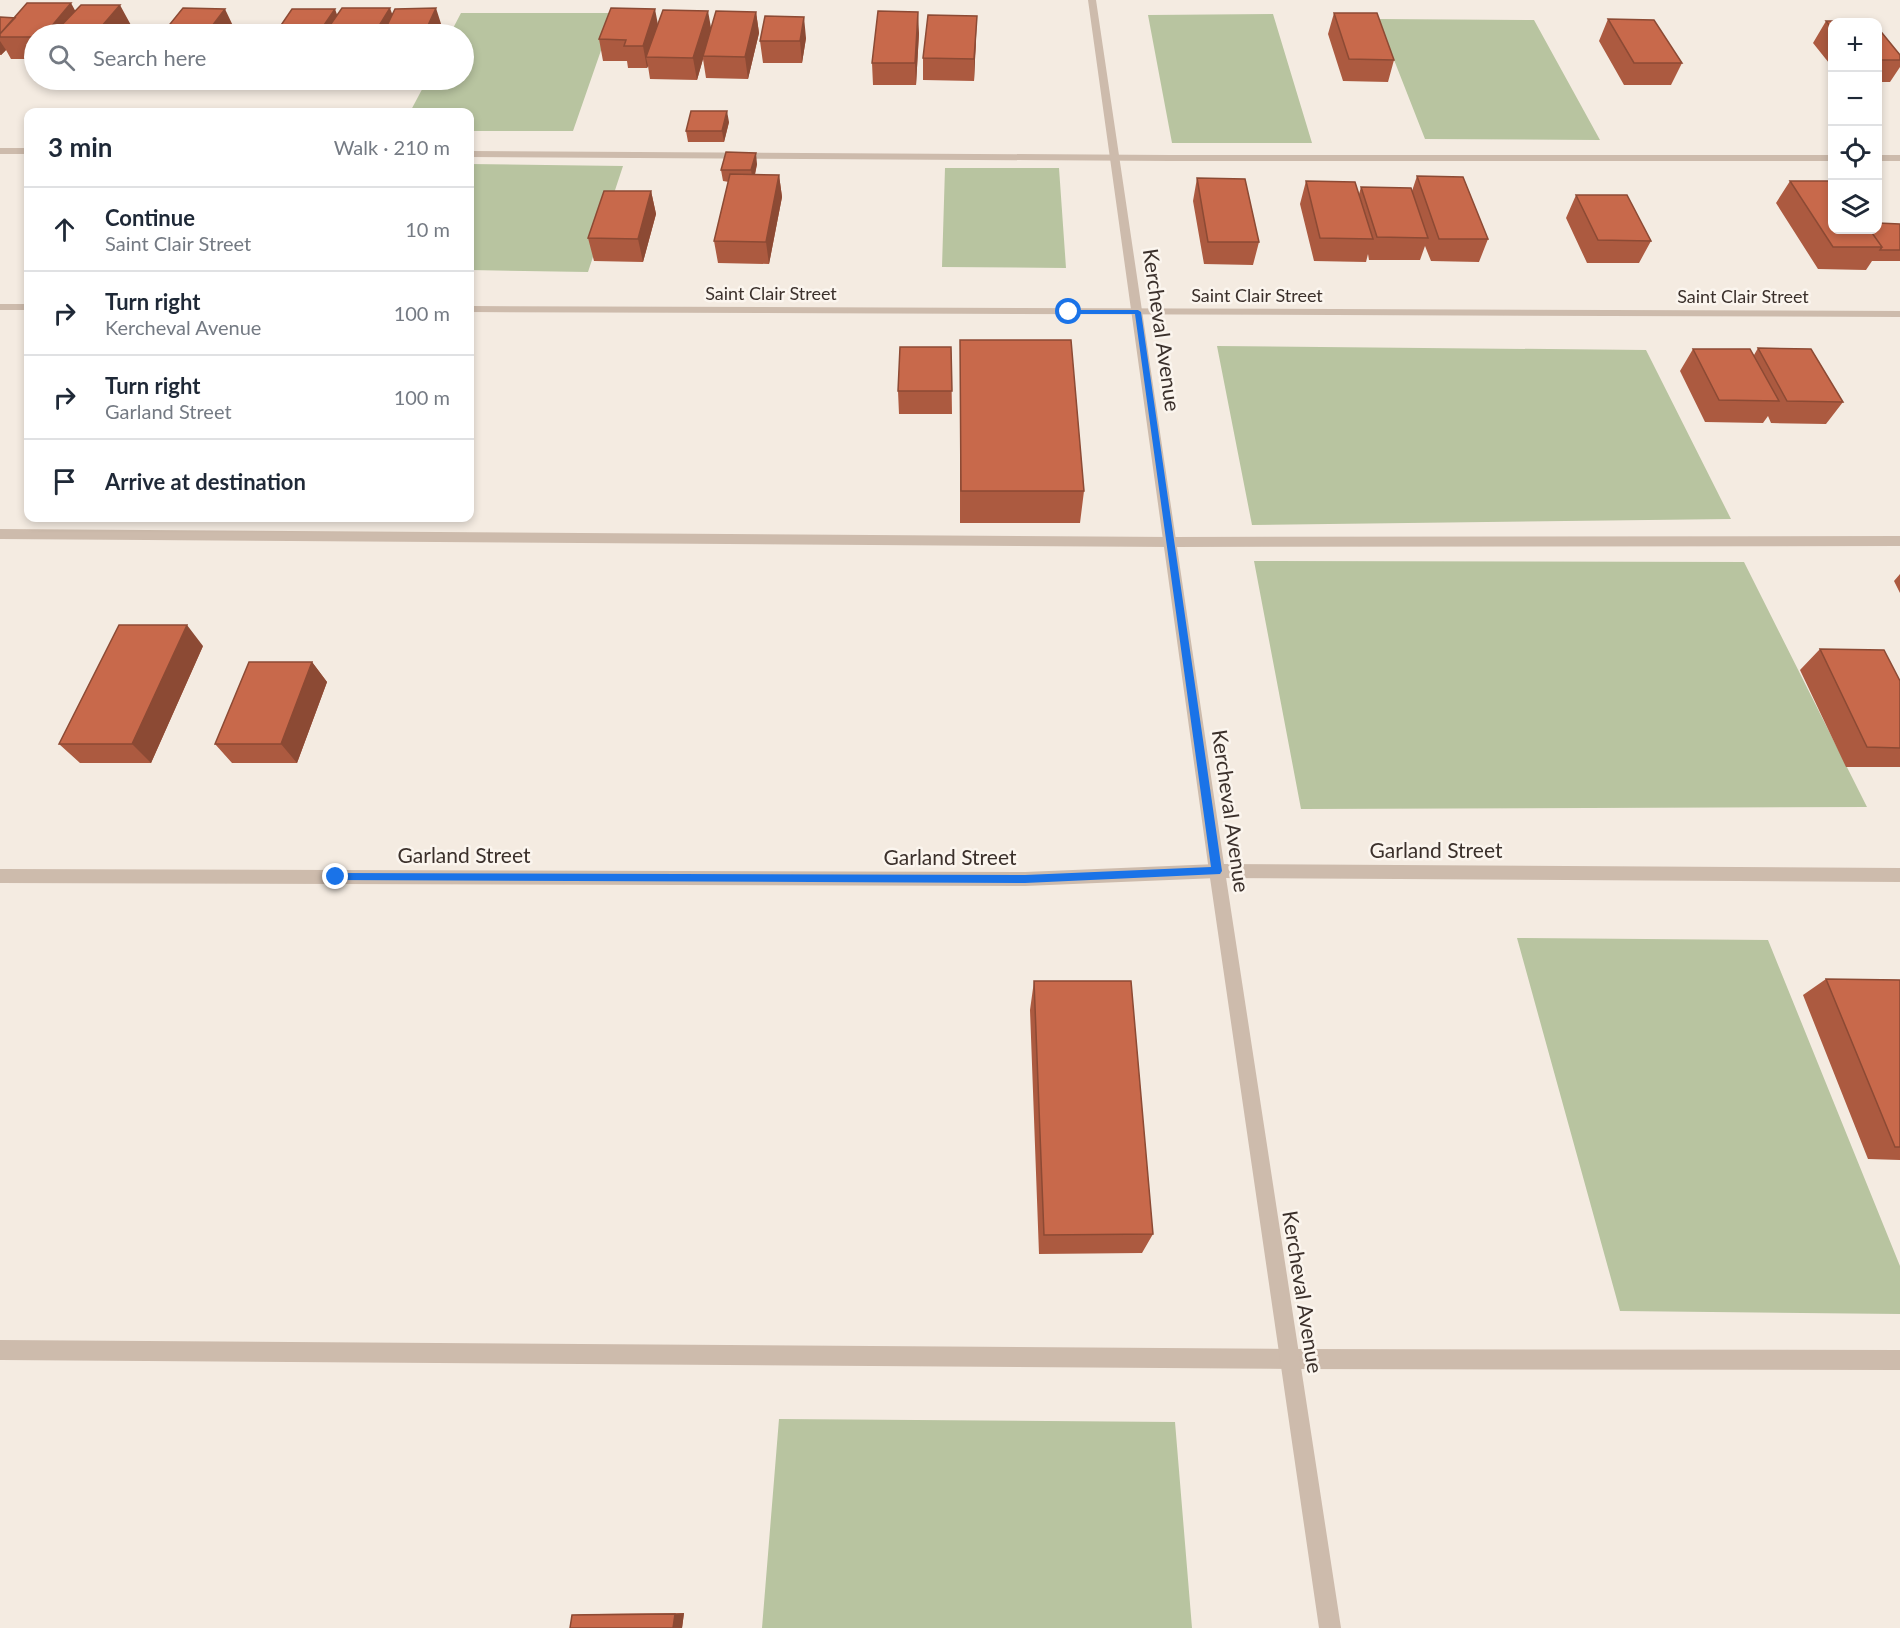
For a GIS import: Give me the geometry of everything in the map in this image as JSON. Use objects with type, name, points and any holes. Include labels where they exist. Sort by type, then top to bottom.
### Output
[{"type":"street","name":"Kercheval Avenue","points":[[1092,0],[1172,542],[1216,871],[1330,1628]]},
{"type":"street","points":[[0,151],[24,151]]},
{"type":"street","points":[[474,154],[1828,158]]},
{"type":"street","points":[[1882,158],[1900,158]]},
{"type":"street","points":[[0,307],[24,308]]},
{"type":"street","name":"Saint Clair Street","points":[[474,309],[1900,314]]},
{"type":"street","points":[[0,534],[1172,542],[1900,541]]},
{"type":"street","name":"Garland Street","points":[[0,876],[1025,879],[1216,871],[1900,875]]},
{"type":"street","points":[[0,1350],[1291,1359],[1900,1360]]},
{"type":"green space","points":[[461,13],[614,13],[573,131],[474,131],[474,108],[412,108],[422,90],[474,90],[474,24],[455,24]]},
{"type":"green space","points":[[1273,14],[1312,143],[1172,143],[1148,15]]},
{"type":"green space","points":[[1378,19],[1534,20],[1600,140],[1425,139]]},
{"type":"green space","points":[[474,164],[623,166],[588,272],[474,270]]},
{"type":"green space","points":[[945,168],[1059,168],[1066,268],[942,267]]},
{"type":"green space","points":[[1217,346],[1646,350],[1731,519],[1252,525]]},
{"type":"green space","points":[[1254,561],[1744,562],[1867,807],[1301,809]]},
{"type":"green space","points":[[1517,938],[1768,940],[1900,1266],[1900,1314],[1620,1311]]},
{"type":"green space","points":[[779,1419],[1175,1422],[1192,1628],[762,1628]]},
{"type":"building","points":[[27,3],[71,3],[53,24],[24,24],[24,37],[0,37],[0,34]]},
{"type":"building","points":[[81,5],[120,5],[104,24],[63,24]]},
{"type":"building","points":[[183,8],[225,9],[214,24],[170,24]]},
{"type":"building","points":[[342,8],[390,8],[380,24],[331,24]]},
{"type":"building","points":[[436,8],[429,24],[388,24],[395,9]]},
{"type":"building","points":[[611,8],[655,9],[643,46],[624,46],[626,40],[599,39]]},
{"type":"building","points":[[292,9],[335,9],[325,24],[282,24]]},
{"type":"building","points":[[663,10],[708,11],[693,58],[646,57]]},
{"type":"building","points":[[716,11],[756,12],[745,57],[703,56]]},
{"type":"building","points":[[878,11],[918,12],[915,63],[872,63]]},
{"type":"building","points":[[1334,13],[1377,13],[1394,60],[1349,59]]},
{"type":"building","points":[[928,15],[977,16],[974,59],[923,58]]},
{"type":"building","points":[[765,16],[804,17],[800,41],[760,41]]},
{"type":"building","points":[[0,17],[15,18],[0,34]]},
{"type":"building","points":[[1608,19],[1654,20],[1682,63],[1634,63]]},
{"type":"building","points":[[1882,33],[1900,55],[1900,60],[1882,60]]},
{"type":"building","points":[[691,111],[727,111],[722,131],[686,131]]},
{"type":"building","points":[[726,152],[756,153],[751,170],[721,170]]},
{"type":"building","points":[[730,174],[779,175],[766,242],[714,241]]},
{"type":"building","points":[[1417,176],[1463,177],[1488,239],[1439,239]]},
{"type":"building","points":[[1197,178],[1245,179],[1259,242],[1208,242]]},
{"type":"building","points":[[1306,181],[1355,182],[1373,239],[1320,238]]},
{"type":"building","points":[[1790,181],[1828,181],[1828,234],[1873,234],[1882,247],[1833,247]]},
{"type":"building","points":[[1361,187],[1411,188],[1428,238],[1377,237]]},
{"type":"building","points":[[604,191],[651,191],[638,239],[588,238]]},
{"type":"building","points":[[1576,195],[1627,195],[1651,241],[1598,240]]},
{"type":"building","points":[[1882,223],[1900,224],[1900,250],[1880,250],[1882,247],[1873,234],[1882,234]]},
{"type":"building","points":[[960,340],[1071,340],[1084,491],[961,491]]},
{"type":"building","points":[[900,347],[951,347],[952,391],[898,391]]},
{"type":"building","points":[[1758,348],[1811,349],[1843,402],[1787,401]]},
{"type":"building","points":[[1693,349],[1750,349],[1779,401],[1719,400]]},
{"type":"building","points":[[119,625],[187,625],[132,744],[59,744]]},
{"type":"building","points":[[1820,649],[1884,650],[1900,681],[1900,748],[1867,747]]},
{"type":"building","points":[[249,662],[312,662],[281,744],[215,744]]},
{"type":"building","points":[[1826,979],[1900,980],[1900,1147],[1895,1147]]},
{"type":"building","points":[[1034,981],[1131,981],[1153,1234],[1044,1235]]},
{"type":"building","points":[[675,1614],[673,1628],[570,1628],[572,1615]]},
{"type":"route","points":[[336,877],[1025,879],[1216,871],[1172,542],[1138,312],[1069,312]]}]
